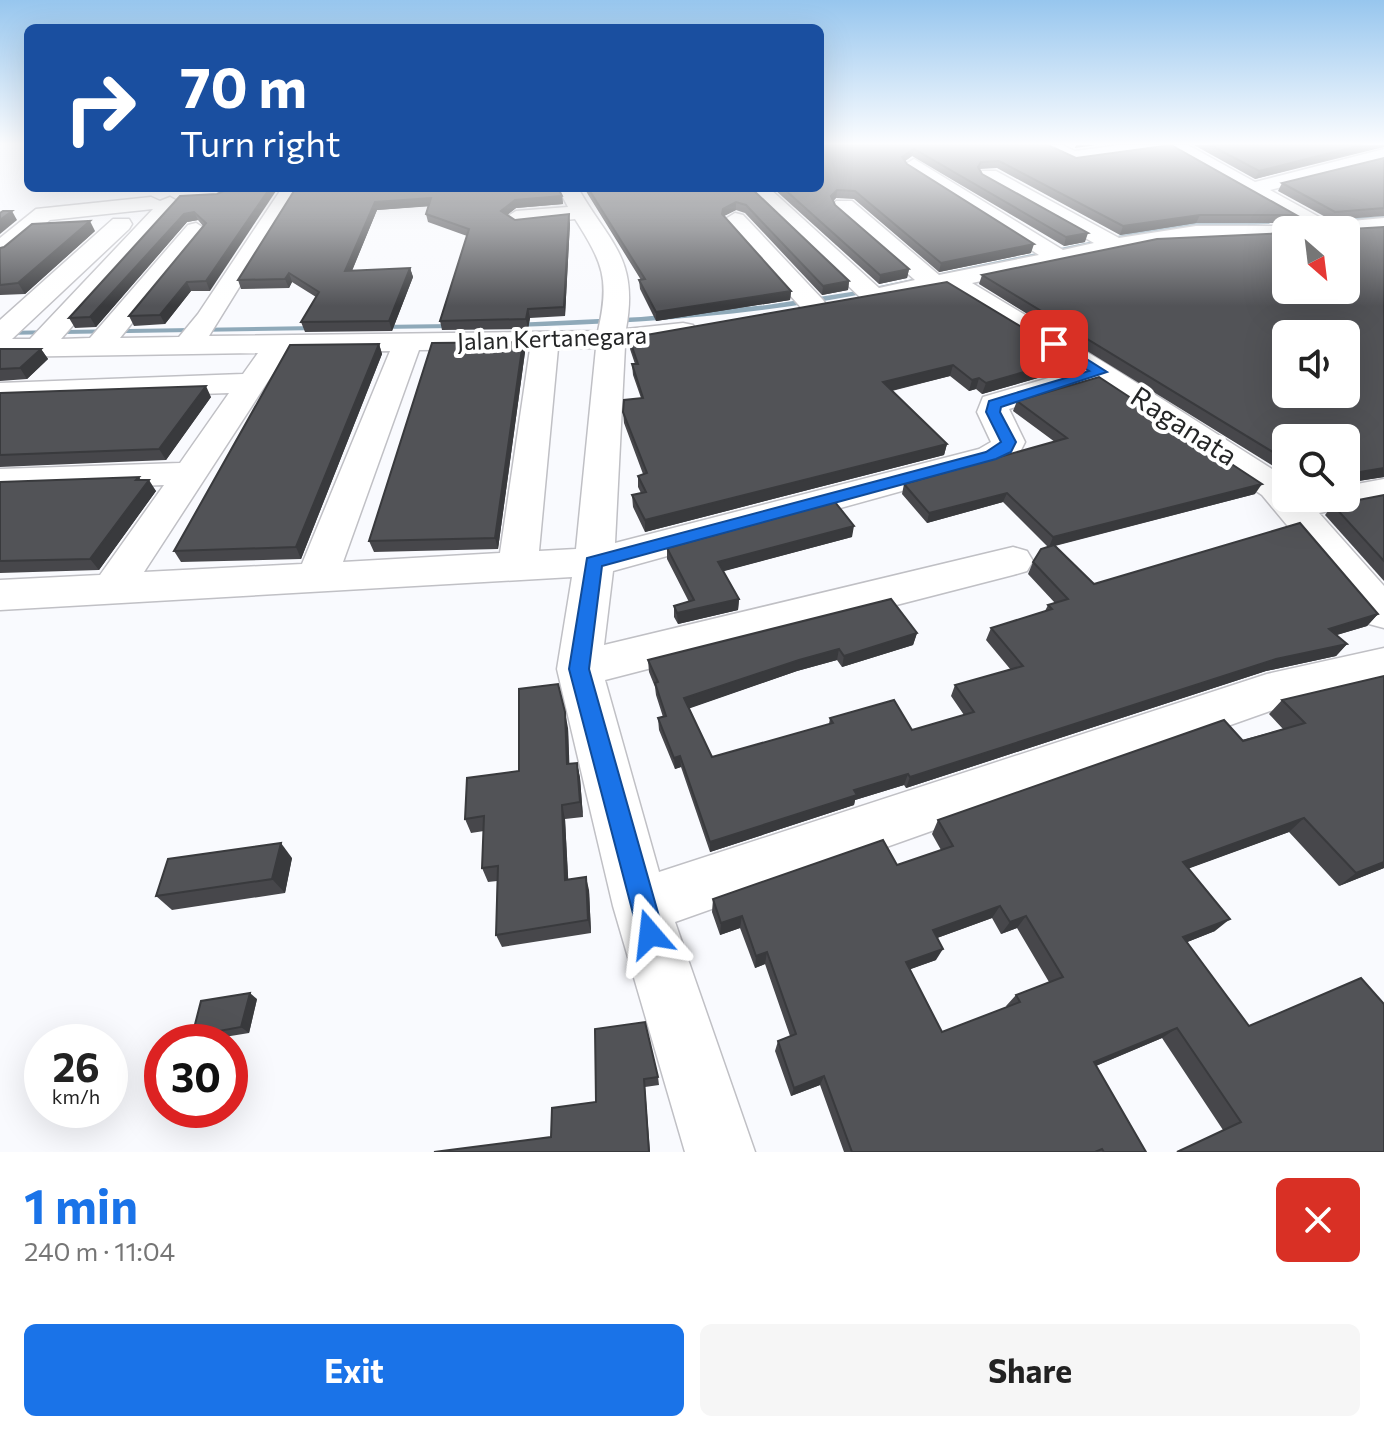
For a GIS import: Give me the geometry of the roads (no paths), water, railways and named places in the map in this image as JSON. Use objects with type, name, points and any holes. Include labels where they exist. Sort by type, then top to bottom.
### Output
[{"type":"street","points":[[187,345],[209,319],[283,199]]},
{"type":"street","points":[[575,199],[614,258],[614,326],[594,562],[579,669],[641,906],[720,1152]]},
{"type":"street","points":[[768,199],[868,292]]},
{"type":"street","points":[[967,199],[1054,254]]},
{"type":"street","points":[[1032,199],[1109,242]]},
{"type":"street","points":[[1274,199],[1304,216]]},
{"type":"street","points":[[0,250],[44,214],[143,204],[171,205],[51,334]]},
{"type":"street","points":[[8,328],[143,204]]},
{"type":"street","name":"Raganata","points":[[844,206],[933,279],[1100,372],[1233,456],[1272,485]]},
{"type":"street","points":[[516,218],[584,212]]},
{"type":"street","points":[[735,220],[804,305],[1109,242],[1196,233],[1272,231]]},
{"type":"street","points":[[1360,225],[1384,225]]},
{"type":"street","points":[[106,338],[196,230]]},
{"type":"street","name":"Jalan Kertanegara","points":[[0,348],[51,334],[187,345],[407,344],[545,340],[614,326],[704,326]]},
{"type":"street","points":[[518,568],[545,340]]},
{"type":"street","points":[[112,589],[279,343]]},
{"type":"street","points":[[316,580],[407,344]]},
{"type":"street","points":[[0,595],[316,580],[594,562],[991,456],[1006,449],[1008,442],[993,412],[994,404],[1100,372]]},
{"type":"street","points":[[0,392],[251,383]]},
{"type":"street","points":[[0,480],[191,473]]},
{"type":"street","points":[[1360,495],[1384,490]]},
{"type":"street","name":"Raganata","points":[[1298,512],[1384,613]]},
{"type":"street","points":[[579,669],[1013,561]]},
{"type":"street","points":[[641,906],[1267,693],[1384,666]]},
{"type":"waterway","points":[[1360,219],[1384,218]]},
{"type":"waterway","points":[[514,325],[641,320],[767,307],[851,294],[1141,233],[1193,225],[1267,223]]},
{"type":"waterway","points":[[378,327],[452,326]]},
{"type":"waterway","points":[[0,333],[316,328]]}]
